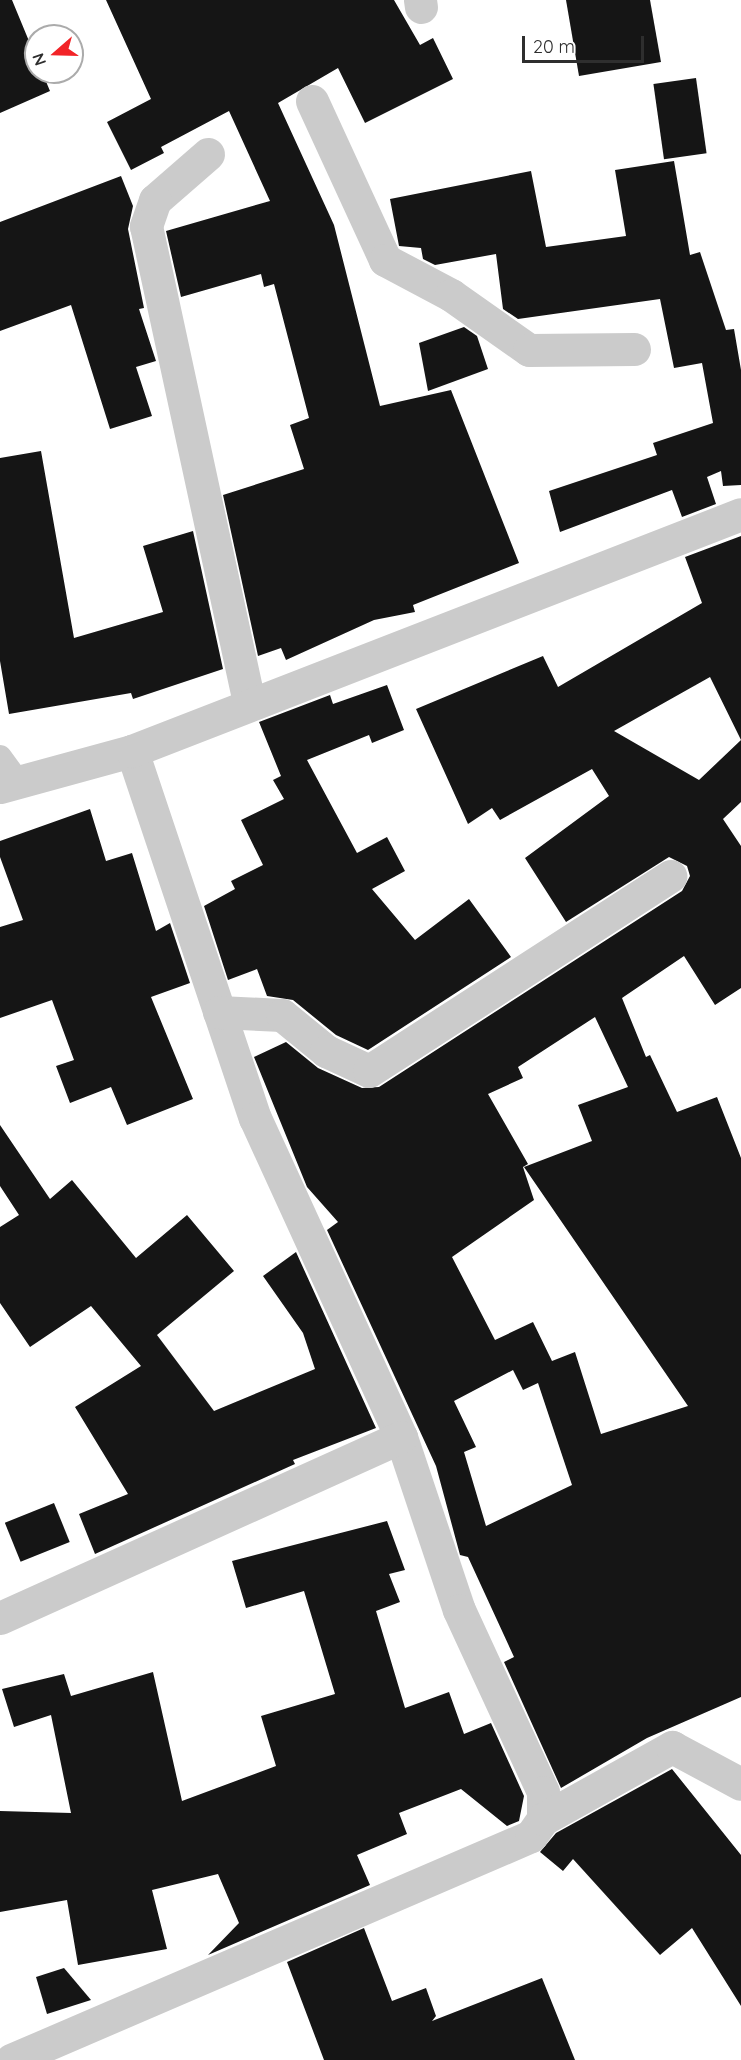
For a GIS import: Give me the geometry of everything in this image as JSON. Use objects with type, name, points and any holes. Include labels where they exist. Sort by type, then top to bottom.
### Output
[{"type":"street","points":[[312,101],[385,260],[451,295],[529,350],[634,349]]},
{"type":"street","points":[[208,154],[155,200],[146,226],[249,702]]},
{"type":"street","points":[[6,775],[132,751],[249,702],[741,514]]},
{"type":"street","points":[[132,751],[219,1012],[269,1151],[401,1437],[459,1610],[543,1792],[543,1819]]},
{"type":"street","points":[[219,1012],[282,1015],[326,1051],[369,1071],[671,876]]},
{"type":"street","points":[[0,1618],[401,1437]]},
{"type":"street","points":[[11,2060],[531,1836],[543,1819],[672,1747],[741,1784]]},
{"type":"street","points":[[0,2052],[3,2060]]},
{"type":"building","points":[[0,0],[12,0],[24,29],[24,84],[47,84],[50,91],[0,113]]},
{"type":"building","points":[[106,0],[394,0],[420,45],[433,38],[453,79],[365,123],[338,68],[278,103],[334,225],[380,406],[451,390],[519,563],[413,605],[415,612],[374,620],[286,660],[281,648],[258,656],[223,495],[304,469],[290,425],[309,418],[274,284],[264,287],[261,274],[181,297],[166,231],[270,201],[229,111],[161,147],[164,153],[131,170],[107,122],[151,99]]},
{"type":"building","points":[[566,0],[650,0],[661,62],[579,76]]},
{"type":"building","points":[[696,78],[707,153],[664,159],[653,84]]},
{"type":"building","points":[[674,161],[690,255],[700,252],[726,330],[734,329],[741,370],[741,485],[723,486],[721,471],[707,477],[716,504],[682,517],[672,490],[560,532],[549,491],[657,455],[653,443],[713,423],[702,363],[674,368],[660,299],[518,319],[503,309],[496,254],[435,265],[423,259],[421,248],[399,246],[390,199],[531,171],[546,247],[626,236],[615,170]]},
{"type":"building","points":[[121,176],[133,206],[128,229],[144,308],[139,309],[156,361],[136,367],[152,416],[110,429],[71,305],[0,331],[0,222]]},
{"type":"building","points":[[464,327],[477,336],[488,369],[428,391],[419,343]]},
{"type":"building","points":[[41,451],[74,638],[163,612],[143,546],[193,531],[223,669],[133,699],[131,693],[9,714],[0,661],[0,458]]},
{"type":"building","points":[[741,536],[741,740],[741,802],[723,819],[741,846],[741,988],[715,1005],[684,956],[622,998],[646,1057],[650,1055],[677,1112],[717,1097],[741,1158],[741,1697],[647,1738],[561,1788],[504,1662],[514,1657],[468,1557],[460,1555],[436,1466],[327,1230],[338,1222],[307,1187],[254,1057],[286,1042],[318,1068],[362,1088],[379,1087],[682,891],[690,876],[687,866],[669,857],[566,922],[525,858],[609,796],[592,769],[500,820],[492,808],[468,824],[416,709],[543,656],[558,687],[702,603],[685,557]],"holes":[[[710,677],[741,740],[699,780],[614,731]],[[595,1017],[628,1087],[578,1105],[592,1141],[524,1167],[688,1406],[601,1434],[575,1352],[552,1361],[533,1322],[495,1340],[452,1257],[534,1200],[523,1167],[528,1164],[488,1094],[523,1078],[518,1067]],[[513,1370],[523,1390],[538,1383],[572,1485],[486,1526],[464,1452],[476,1447],[454,1401]]]},
{"type":"building","points":[[387,685],[404,730],[372,743],[369,735],[307,760],[357,853],[387,837],[405,871],[372,889],[415,940],[469,899],[511,957],[368,1050],[336,1035],[293,1000],[267,996],[257,969],[228,980],[204,906],[235,889],[231,881],[263,865],[241,820],[284,799],[273,780],[281,776],[259,722],[330,695],[333,704]]},
{"type":"building","points":[[90,809],[106,861],[132,853],[156,931],[170,923],[190,983],[151,997],[193,1099],[127,1125],[111,1087],[70,1103],[56,1066],[74,1060],[52,1000],[0,1018],[0,927],[23,920],[0,857],[0,841]]},
{"type":"building","points":[[0,1125],[50,1199],[72,1180],[136,1258],[187,1215],[234,1271],[157,1335],[214,1411],[315,1369],[303,1333],[263,1276],[296,1252],[376,1428],[293,1460],[295,1464],[95,1554],[79,1514],[128,1494],[75,1407],[141,1366],[91,1306],[30,1347],[0,1303],[0,1227],[19,1215],[0,1186]]},
{"type":"building","points":[[54,1503],[70,1542],[21,1562],[5,1523]]},
{"type":"building","points":[[387,1521],[405,1570],[389,1574],[400,1602],[376,1611],[405,1708],[449,1692],[464,1734],[491,1723],[524,1796],[519,1821],[507,1826],[461,1789],[399,1813],[407,1834],[357,1855],[370,1885],[208,1955],[239,1923],[218,1874],[152,1890],[167,1949],[78,1965],[67,1900],[0,1912],[0,1811],[71,1813],[51,1715],[14,1727],[2,1689],[64,1674],[71,1696],[153,1672],[182,1801],[276,1766],[261,1716],[335,1694],[304,1591],[246,1608],[232,1561]]},
{"type":"building","points":[[672,1769],[741,1855],[741,2006],[692,1928],[660,1955],[573,1859],[563,1871],[540,1852],[556,1833]]},
{"type":"building","points":[[364,1928],[392,2001],[426,1988],[436,2016],[432,2021],[542,1978],[575,2060],[324,2060],[287,1962]]},
{"type":"building","points":[[64,1968],[91,2000],[47,2014],[36,1977]]}]
